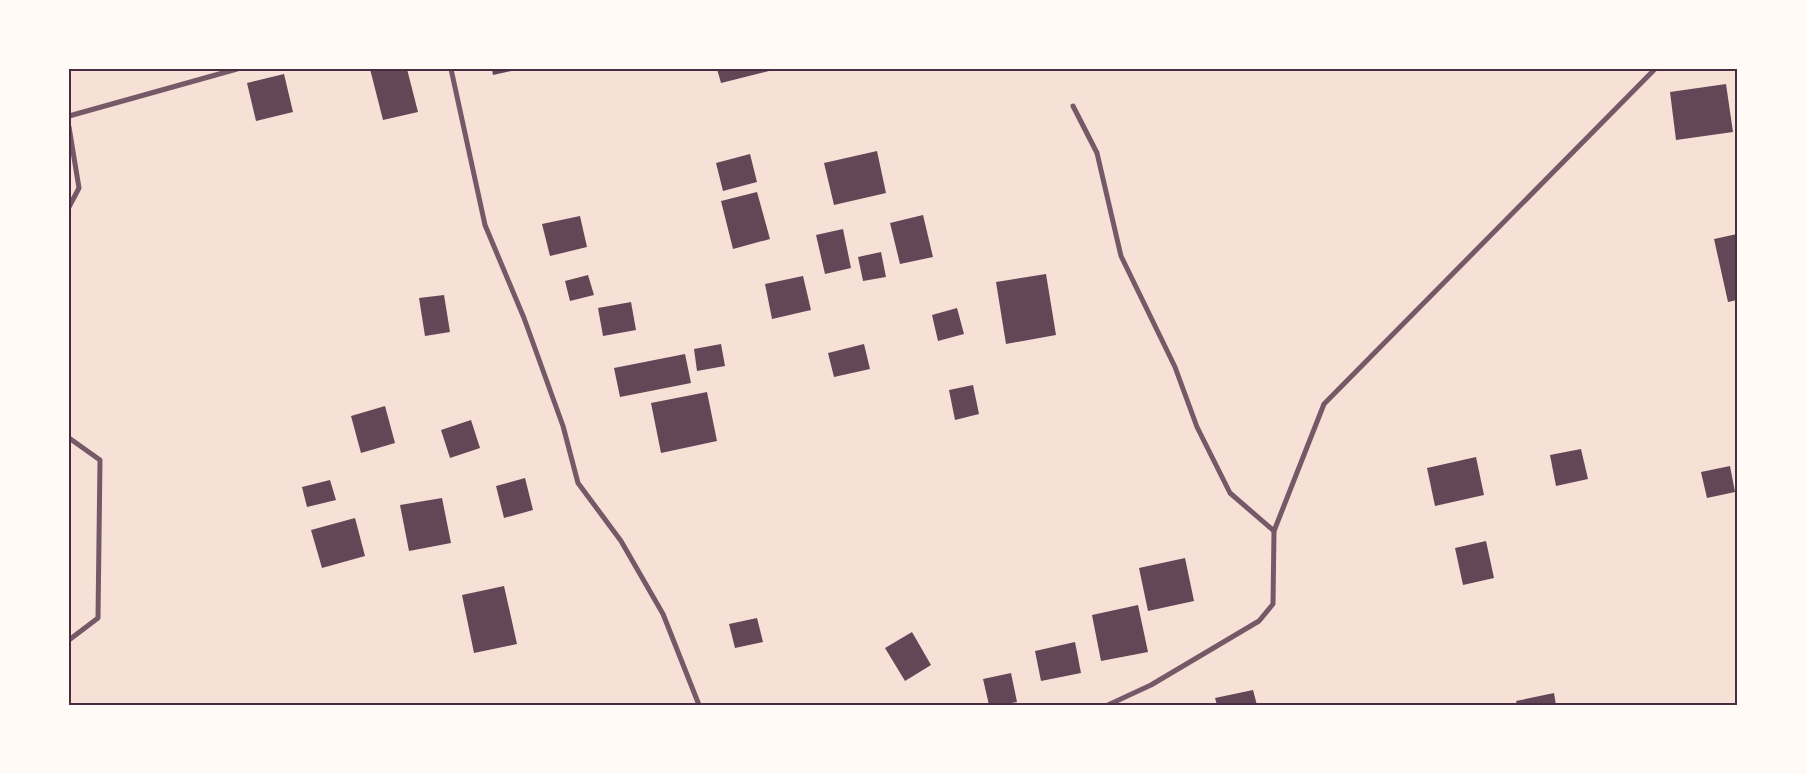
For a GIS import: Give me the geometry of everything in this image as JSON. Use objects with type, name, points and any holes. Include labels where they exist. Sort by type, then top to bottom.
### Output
[{"type":"street","points":[[69,116],[237,69]]},
{"type":"street","points":[[451,69],[484,225],[528,327],[562,426],[578,484],[621,541],[664,614],[699,705]]},
{"type":"street","points":[[1108,705],[1151,685],[1259,621],[1273,604],[1274,532],[1324,404],[1655,69]]},
{"type":"street","points":[[1073,106],[1097,153],[1121,256],[1175,367],[1197,427],[1230,493],[1274,532]]},
{"type":"street","points":[[69,127],[79,188],[69,207]]},
{"type":"street","points":[[69,438],[100,460],[98,618],[69,640]]},
{"type":"building","points":[[370,69],[407,69],[418,112],[383,120]]},
{"type":"building","points":[[492,69],[516,69],[516,70],[493,75]]},
{"type":"building","points":[[717,69],[777,69],[721,83]]},
{"type":"building","points":[[284,74],[293,112],[256,121],[247,83]]},
{"type":"building","points":[[1726,84],[1733,132],[1676,140],[1670,92]]},
{"type":"building","points":[[877,151],[886,193],[834,205],[824,163]]},
{"type":"building","points":[[750,154],[757,182],[723,191],[716,163]]},
{"type":"building","points":[[757,192],[770,239],[733,249],[721,201]]},
{"type":"building","points":[[923,215],[933,257],[900,264],[890,223]]},
{"type":"building","points":[[580,216],[587,247],[550,256],[542,224]]},
{"type":"building","points":[[843,229],[851,268],[825,274],[816,235]]},
{"type":"building","points":[[1737,234],[1737,300],[1728,302],[1714,239]]},
{"type":"building","points":[[881,252],[886,277],[863,281],[858,257]]},
{"type":"building","points":[[1046,274],[1056,335],[1006,344],[996,282]]},
{"type":"building","points":[[588,275],[594,295],[570,301],[565,281]]},
{"type":"building","points":[[803,276],[811,310],[772,319],[765,284]]},
{"type":"building","points":[[444,295],[450,332],[425,336],[419,298]]},
{"type":"building","points":[[631,302],[636,330],[603,336],[598,308]]},
{"type":"building","points":[[957,308],[964,334],[938,341],[932,315]]},
{"type":"building","points":[[721,344],[725,366],[697,371],[694,349]]},
{"type":"building","points":[[864,344],[870,369],[834,377],[828,353]]},
{"type":"building","points":[[685,354],[691,383],[620,397],[614,368]]},
{"type":"building","points":[[973,385],[979,414],[955,420],[949,390]]},
{"type":"building","points":[[707,392],[717,441],[661,453],[651,403]]},
{"type":"building","points":[[385,406],[395,443],[361,453],[351,416]]},
{"type":"building","points":[[471,420],[480,448],[450,458],[441,430]]},
{"type":"building","points":[[1581,449],[1588,479],[1556,486],[1550,455]]},
{"type":"building","points":[[1476,457],[1484,495],[1435,506],[1427,468]]},
{"type":"building","points":[[1730,466],[1735,492],[1707,498],[1701,472]]},
{"type":"building","points":[[525,478],[533,510],[504,518],[496,486]]},
{"type":"building","points":[[330,480],[336,500],[307,507],[302,487]]},
{"type":"building","points":[[442,498],[451,543],[409,551],[400,505]]},
{"type":"building","points":[[355,518],[365,556],[322,568],[311,530]]},
{"type":"building","points":[[1486,541],[1494,578],[1463,585],[1455,548]]},
{"type":"building","points":[[1185,558],[1194,601],[1148,611],[1139,568]]},
{"type":"building","points":[[504,586],[517,644],[474,653],[462,595]]},
{"type":"building","points":[[1138,605],[1148,652],[1101,661],[1092,615]]},
{"type":"building","points":[[757,618],[763,642],[735,648],[729,624]]},
{"type":"building","points":[[912,632],[931,665],[905,681],[885,648]]},
{"type":"building","points":[[1075,642],[1081,673],[1041,681],[1035,651]]},
{"type":"building","points":[[1011,673],[1017,702],[989,705],[983,679]]},
{"type":"building","points":[[1253,690],[1257,705],[1217,705],[1215,698]]},
{"type":"building","points":[[1554,693],[1556,705],[1517,705],[1516,701]]}]
